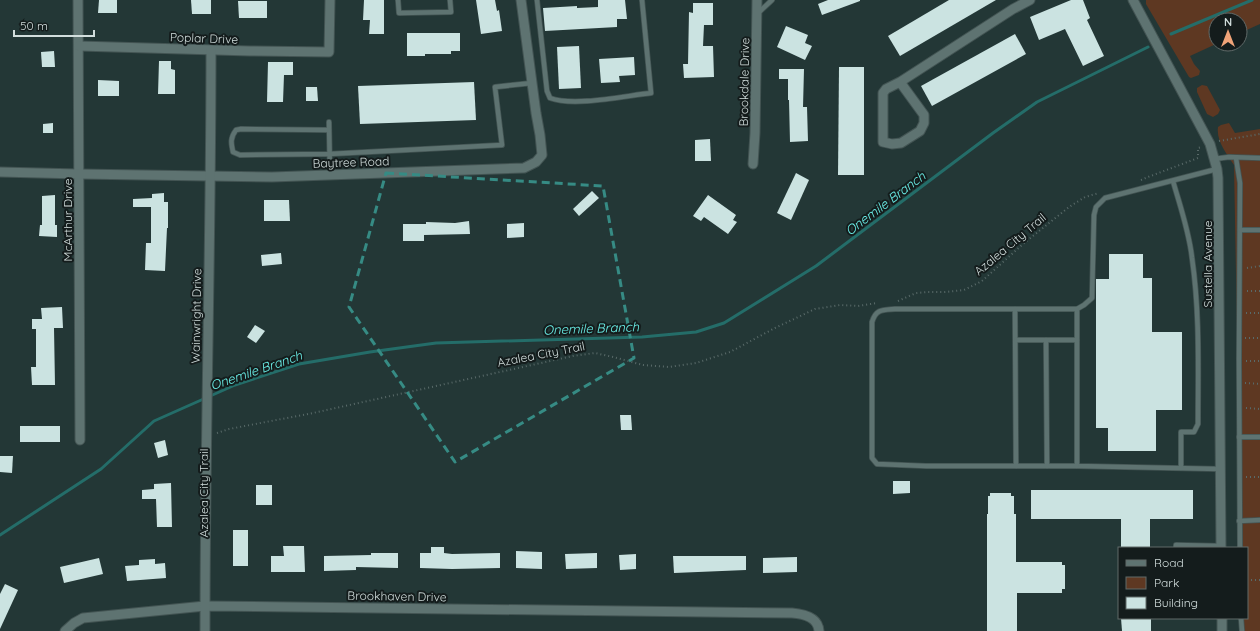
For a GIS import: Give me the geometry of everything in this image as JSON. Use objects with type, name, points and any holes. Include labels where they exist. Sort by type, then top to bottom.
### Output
[{"type":"street","name":"McArthur Drive","points":[[78,0],[80,440]]},
{"type":"street","name":"Poplar Drive","points":[[79,46],[329,52],[330,0]]},
{"type":"street","name":"Baytree Road","points":[[0,172],[272,177],[524,168],[536,162],[542,155],[521,0]]},
{"type":"street","name":"Brookdale Drive","points":[[753,164],[757,0]]},
{"type":"street","points":[[900,82],[924,115],[924,123],[920,131],[901,143],[892,144],[883,142],[883,93],[886,89],[900,82],[1013,9],[1030,0]]},
{"type":"street","name":"Sustella Avenue","points":[[1133,0],[1210,144],[1217,169],[1221,547]]},
{"type":"street","name":"Wainwright Drive","points":[[205,631],[205,483],[211,176],[211,50]]},
{"type":"street","name":"Brookhaven Drive","points":[[65,631],[83,618],[205,606],[800,613],[810,616],[818,625],[819,631]]},
{"type":"street","points":[[1222,619],[1222,631]]},
{"type":"lane","points":[[398,0],[399,13],[451,12],[450,0]]},
{"type":"lane","points":[[538,0],[547,91],[550,98],[571,101],[589,101],[651,93],[642,0]]},
{"type":"lane","points":[[756,14],[772,0]]},
{"type":"lane","points":[[329,130],[241,129],[236,130],[231,137],[231,145],[233,152],[240,155],[329,154],[502,145],[495,87],[532,83]]},
{"type":"lane","points":[[329,122],[330,175]]},
{"type":"lane","points":[[1236,158],[1240,184],[1240,547]]},
{"type":"lane","points":[[1214,159],[1260,158]]},
{"type":"lane","points":[[1217,169],[1105,198],[1096,206],[1094,215],[1092,298],[1078,309],[880,310],[874,316],[872,322],[872,458],[877,464],[888,465],[1078,466],[1220,469]]},
{"type":"lane","points":[[1173,181],[1186,226],[1192,257],[1197,292],[1198,323],[1198,424],[1194,432],[1181,432],[1181,468]]},
{"type":"lane","points":[[1240,230],[1260,230]]},
{"type":"lane","points":[[1015,309],[1016,466]]},
{"type":"lane","points":[[1078,309],[1078,466]]},
{"type":"lane","points":[[1016,340],[1078,340]]},
{"type":"lane","points":[[1046,340],[1047,466]]},
{"type":"lane","points":[[1239,437],[1260,437]]},
{"type":"lane","points":[[1239,521],[1260,520]]},
{"type":"lane","points":[[1176,547],[1176,545],[1221,547]]},
{"type":"lane","points":[[1241,619],[1242,631]]},
{"type":"path","points":[[1138,182],[1198,158],[1198,148],[1222,140],[1260,134]]},
{"type":"path","name":"Azalea City Trail","points":[[892,301],[897,301],[916,293],[964,290],[982,281],[1023,244],[1069,207],[1085,197],[1104,191]]},
{"type":"path","points":[[1239,269],[1260,266]]},
{"type":"path","points":[[1239,290],[1260,291]]},
{"type":"path","name":"Azalea City Trail","points":[[214,435],[217,432],[229,429],[313,413],[573,356],[595,353],[643,365],[669,367],[696,363],[730,352],[775,328],[815,310],[840,305],[858,306],[880,303]]},
{"type":"path","points":[[1239,312],[1260,313]]},
{"type":"path","points":[[1239,338],[1260,338]]},
{"type":"path","points":[[1239,360],[1260,361]]},
{"type":"path","points":[[1239,383],[1260,384]]},
{"type":"path","points":[[1239,408],[1260,409]]},
{"type":"path","points":[[1239,477],[1260,477]]},
{"type":"path","points":[[1248,580],[1260,580]]},
{"type":"highlighted area","points":[[386,173],[603,186],[634,358],[455,462],[349,307]]},
{"type":"green space","points":[[1146,0],[1260,0],[1260,24],[1248,29],[1248,12],[1208,12],[1208,48],[1190,56],[1200,71],[1199,75],[1191,78],[1146,4]]},
{"type":"green space","points":[[1202,85],[1207,86],[1220,110],[1218,114],[1213,117],[1207,114],[1197,92],[1197,88]]},
{"type":"green space","points":[[1229,123],[1235,133],[1260,129],[1260,631],[1242,631],[1242,619],[1248,619],[1248,547],[1241,547],[1234,165],[1220,142],[1218,127]]},
{"type":"building","points":[[99,0],[117,0],[117,13],[98,13]]},
{"type":"building","points":[[191,0],[211,0],[211,14],[192,14]]},
{"type":"building","points":[[364,0],[384,0],[384,34],[369,34],[370,20],[363,20]]},
{"type":"building","points":[[476,0],[495,0],[497,11],[499,10],[502,31],[481,34]]},
{"type":"building","points":[[598,0],[625,0],[627,19],[617,19],[617,27],[545,31],[543,8],[577,6],[577,8],[598,7]]},
{"type":"building","points":[[828,0],[860,1],[822,15],[818,4]]},
{"type":"building","points":[[949,0],[996,0],[900,56],[888,36]]},
{"type":"building","points":[[1071,0],[1083,0],[1090,18],[1087,20],[1104,56],[1083,66],[1065,29],[1039,40],[1030,17]]},
{"type":"building","points":[[238,1],[267,1],[267,18],[239,18]]},
{"type":"building","points":[[693,3],[713,3],[713,25],[704,25],[703,46],[713,46],[714,77],[684,78],[683,64],[688,64],[689,12],[693,13]]},
{"type":"building","points":[[786,26],[808,35],[805,43],[812,46],[805,60],[777,47]]},
{"type":"building","points":[[407,33],[460,33],[460,51],[451,51],[451,54],[407,56]]},
{"type":"building","points":[[1015,34],[1026,54],[932,106],[921,86]]},
{"type":"building","points":[[579,46],[581,88],[559,89],[557,47]]},
{"type":"building","points":[[54,51],[55,67],[42,67],[41,52]]},
{"type":"building","points":[[634,57],[635,75],[619,76],[620,82],[601,83],[599,59]]},
{"type":"building","points":[[159,61],[171,61],[171,69],[175,70],[175,94],[158,94]]},
{"type":"building","points":[[268,62],[293,62],[293,75],[284,75],[283,102],[267,102]]},
{"type":"building","points":[[839,67],[864,67],[864,175],[838,175]]},
{"type":"building","points":[[779,69],[804,69],[803,107],[807,107],[808,141],[790,142],[788,79],[779,79]]},
{"type":"building","points":[[98,80],[119,81],[119,96],[98,96]]},
{"type":"building","points":[[474,82],[476,120],[360,124],[358,86]]},
{"type":"building","points":[[306,87],[317,87],[318,101],[306,101]]},
{"type":"building","points":[[53,123],[53,133],[43,133],[43,124]]},
{"type":"building","points":[[710,139],[711,161],[695,161],[695,140]]},
{"type":"building","points":[[796,173],[809,180],[791,220],[777,213]]},
{"type":"building","points":[[592,191],[599,198],[579,216],[573,209]]},
{"type":"building","points":[[164,193],[164,202],[168,202],[165,271],[145,270],[146,243],[151,243],[151,207],[133,207],[133,199],[152,198],[152,194]]},
{"type":"building","points":[[55,195],[55,225],[57,225],[57,237],[39,236],[40,225],[42,225],[42,196]]},
{"type":"building","points":[[708,195],[736,215],[733,220],[737,222],[728,234],[704,217],[701,221],[693,216]]},
{"type":"building","points":[[264,200],[289,200],[290,221],[264,221]]},
{"type":"building","points":[[469,221],[470,234],[424,235],[424,241],[403,241],[403,224],[426,224],[426,222],[455,223]]},
{"type":"building","points":[[524,223],[524,237],[507,238],[507,224]]},
{"type":"building","points":[[281,253],[282,264],[262,266],[261,255]]},
{"type":"building","points":[[1109,254],[1143,254],[1143,278],[1152,278],[1152,332],[1182,332],[1182,410],[1156,410],[1156,451],[1108,451],[1108,428],[1096,428],[1096,279],[1109,279]]},
{"type":"building","points":[[62,307],[63,328],[54,328],[55,385],[32,385],[31,367],[36,367],[36,329],[32,329],[32,319],[42,319],[41,308]]},
{"type":"building","points":[[255,325],[265,331],[256,343],[247,337]]},
{"type":"building","points":[[620,415],[631,415],[632,430],[621,430]]},
{"type":"building","points":[[20,426],[60,426],[60,442],[20,442]]},
{"type":"building","points":[[165,440],[168,455],[158,458],[154,443]]},
{"type":"building","points":[[0,456],[13,456],[12,473],[0,472]]},
{"type":"building","points":[[893,481],[910,481],[910,493],[893,494]]},
{"type":"building","points":[[171,483],[172,527],[157,527],[156,499],[142,499],[142,490],[154,489],[154,484]]},
{"type":"building","points":[[256,485],[272,485],[272,505],[256,505]]},
{"type":"building","points":[[1031,490],[1193,490],[1193,519],[1150,519],[1150,547],[1121,547],[1121,519],[1031,519]]},
{"type":"building","points":[[990,493],[1011,493],[1011,496],[1014,496],[1014,514],[1016,514],[1016,562],[1062,562],[1062,565],[1065,565],[1065,589],[1062,589],[1062,593],[1017,593],[1017,631],[987,631],[987,514],[988,496],[990,496]]},
{"type":"building","points":[[233,530],[248,530],[248,566],[233,566]]},
{"type":"building","points":[[283,546],[304,546],[305,572],[271,572],[271,556],[284,556]]},
{"type":"building","points":[[431,547],[444,547],[444,553],[452,554],[500,553],[500,568],[420,568],[420,553],[431,553]]},
{"type":"building","points":[[516,551],[542,552],[542,569],[516,568]]},
{"type":"building","points":[[371,553],[398,553],[398,568],[356,567],[356,570],[324,571],[324,556],[371,555]]},
{"type":"building","points":[[597,553],[597,568],[566,569],[565,554]]},
{"type":"building","points":[[636,554],[636,569],[620,570],[619,555]]},
{"type":"building","points":[[673,556],[746,556],[746,570],[674,573]]},
{"type":"building","points":[[797,557],[797,572],[763,573],[763,558]]},
{"type":"building","points":[[99,558],[103,574],[64,583],[60,567]]},
{"type":"building","points":[[155,559],[155,564],[165,563],[166,578],[127,581],[125,566],[139,565],[139,560]]},
{"type":"building","points":[[5,584],[18,590],[0,629],[0,594]]},
{"type":"building","points":[[1121,619],[1151,619],[1151,631],[1122,631]]},
{"type":"waterway","name":"Onemile Branch","points":[[1171,34],[1252,0]]},
{"type":"waterway","name":"Onemile Branch","points":[[0,535],[101,469],[154,421],[235,385],[299,364],[436,343],[642,337],[696,332],[724,323],[816,266],[993,133],[1037,102],[1148,47]]}]
